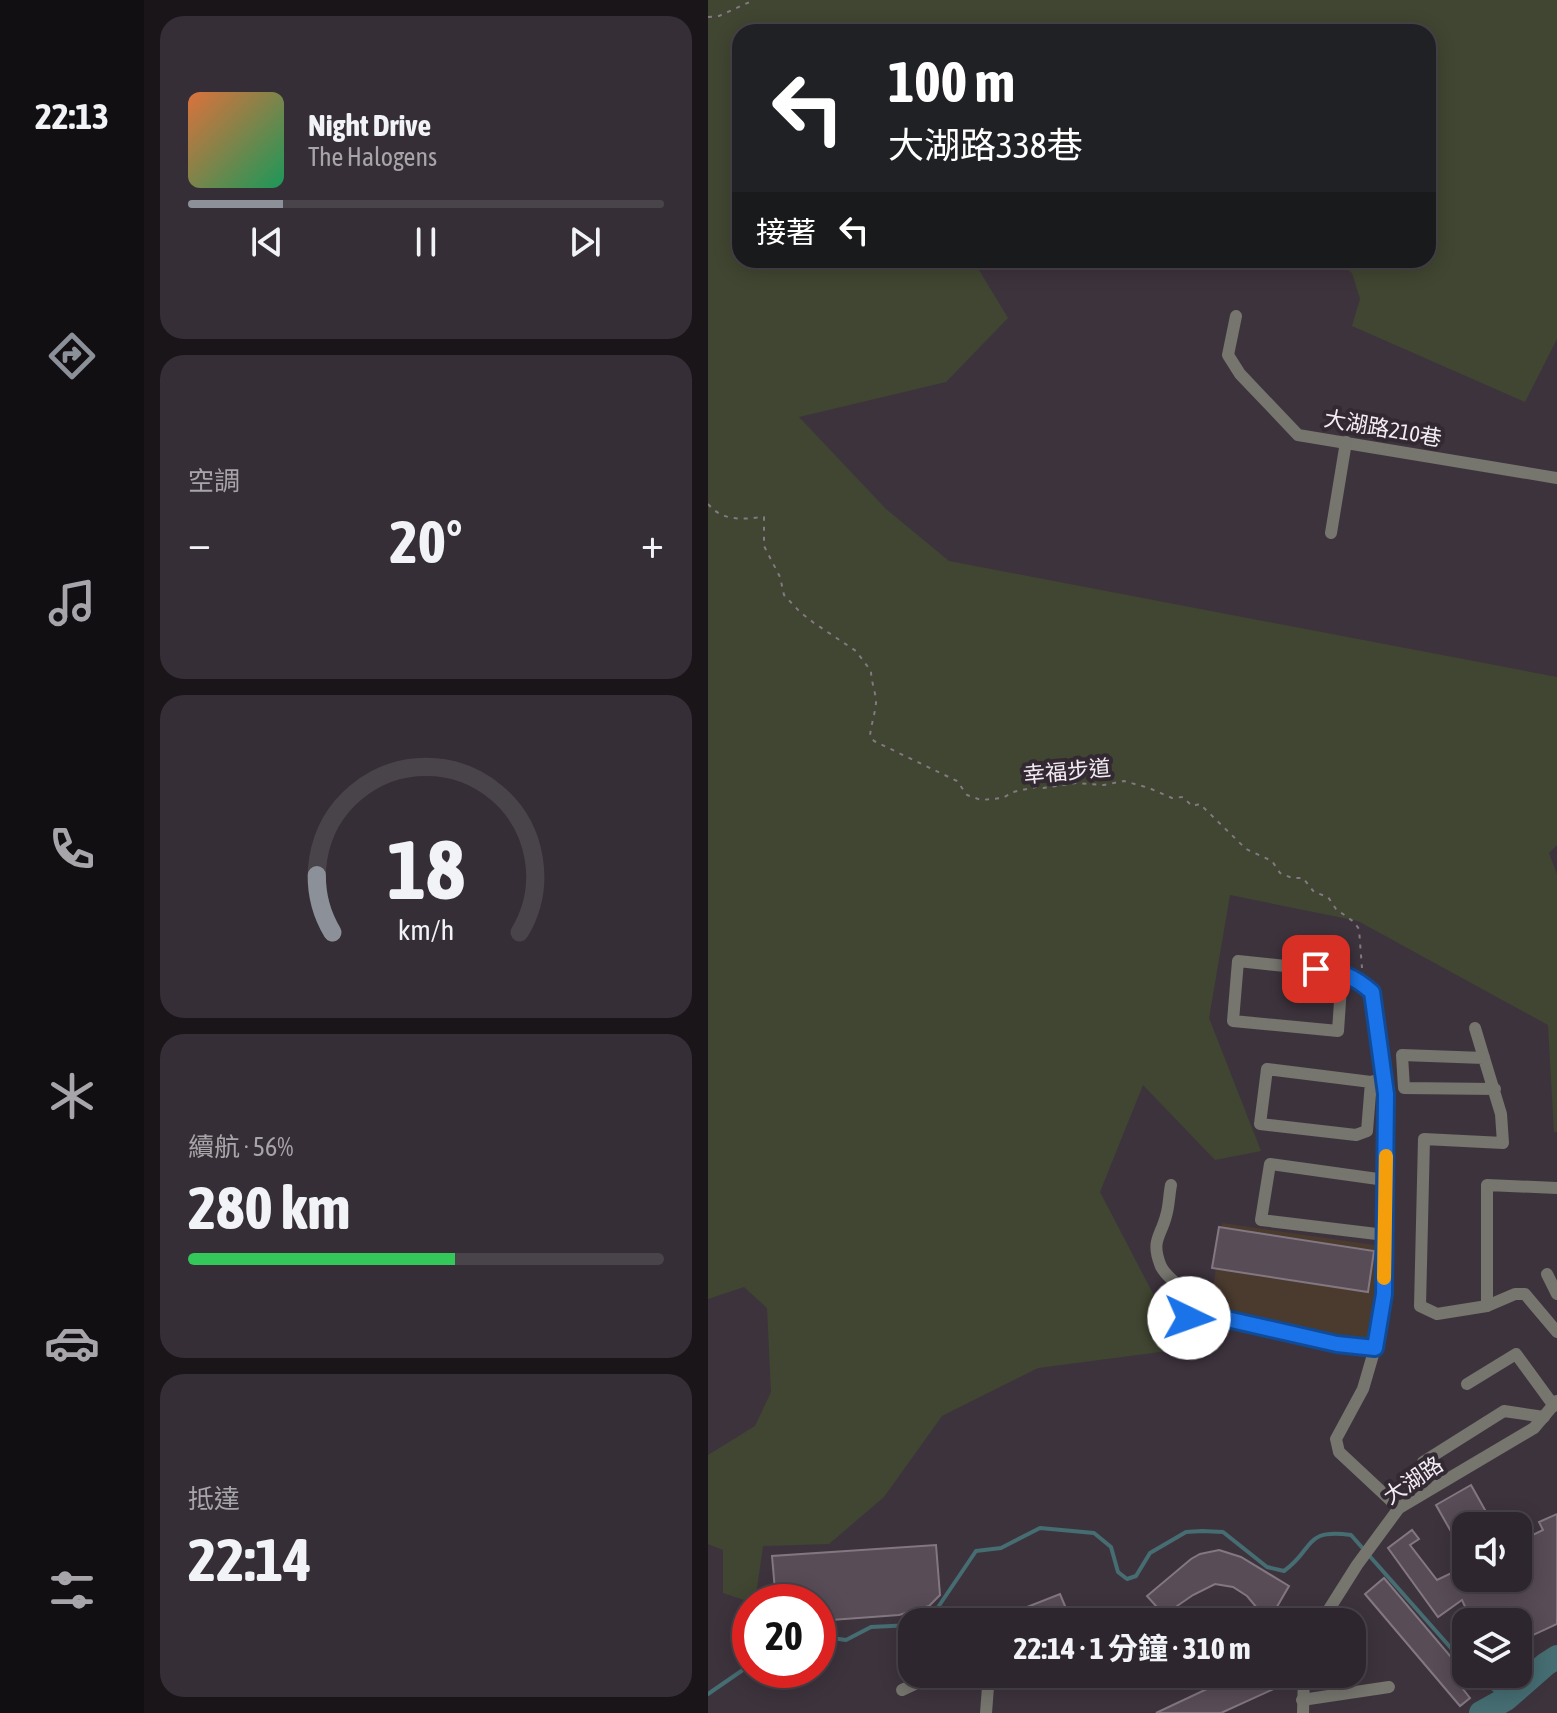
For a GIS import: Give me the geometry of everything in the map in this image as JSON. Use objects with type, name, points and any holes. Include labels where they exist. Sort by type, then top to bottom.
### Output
[{"type":"street","name":"大湖路210巷","points":[[1236,316],[1228,355],[1240,374],[1298,435],[1557,478]]},
{"type":"street","points":[[1331,533],[1346,442]]},
{"type":"street","points":[[1342,972],[1338,1031],[1233,1021],[1238,961],[1342,972],[1363,984],[1372,992],[1378,1080],[1367,1131],[1356,1135],[1260,1124],[1267,1069],[1378,1080]]},
{"type":"street","points":[[1475,1028],[1495,1089],[1503,1143],[1424,1139],[1420,1306],[1437,1314],[1487,1306],[1515,1294],[1525,1294],[1557,1332]]},
{"type":"street","points":[[1484,1058],[1402,1055],[1404,1088],[1495,1089]]},
{"type":"street","points":[[1378,1080],[1386,1094],[1384,1294],[1375,1348],[1363,1389],[1336,1439],[1339,1452],[1399,1508]]},
{"type":"street","points":[[1385,1180],[1270,1164],[1261,1220],[1385,1235]]},
{"type":"street","points":[[1171,1185],[1166,1218],[1156,1242],[1158,1256],[1161,1268],[1182,1290],[1189,1318],[1195,1323],[1215,1325],[1227,1319],[1337,1344],[1375,1348]]},
{"type":"street","points":[[1487,1306],[1487,1185],[1557,1188]]},
{"type":"street","points":[[1547,1274],[1557,1294]]},
{"type":"street","points":[[1467,1384],[1516,1354],[1555,1404]]},
{"type":"street","name":"大湖路","points":[[1330,1608],[1387,1521],[1399,1508],[1534,1428],[1555,1404]]},
{"type":"street","points":[[1423,1462],[1504,1411],[1544,1417]]},
{"type":"street","points":[[1303,1707],[1389,1687]]},
{"type":"street","points":[[902,1690],[906,1688]]},
{"type":"street","points":[[986,1713],[988,1688]]},
{"type":"path","points":[[708,17],[719,16],[754,0]]},
{"type":"path","name":"幸福步道","points":[[708,504],[716,513],[739,519],[764,517],[764,546],[780,577],[784,595],[814,623],[856,651],[871,671],[876,699],[870,736],[874,741],[957,781],[967,795],[981,800],[1003,798],[1013,792],[1036,787],[1076,783],[1104,785],[1124,781],[1172,798],[1183,797],[1192,806],[1200,804],[1246,849],[1272,861],[1280,873],[1303,878],[1314,892],[1328,897],[1336,909],[1354,922],[1359,929],[1363,984]]},
{"type":"shaded area","points":[[1222,1223],[1388,1247],[1387,1319],[1370,1359],[1209,1319]]},
{"type":"green space","points":[[708,0],[1557,0],[1557,339],[1525,402],[1352,326],[1360,299],[1352,273],[1345,268],[1436,268],[1436,24],[732,24],[732,268],[978,268],[1008,318],[946,382],[799,417],[886,509],[949,561],[1557,677],[1557,845],[1549,853],[1557,874],[1557,1132],[1554,1132],[1548,1025],[1358,921],[1230,895],[1209,1018],[1261,1151],[1215,1160],[1143,1085],[1100,1192],[1161,1309],[1206,1346],[1038,1368],[942,1416],[884,1497],[829,1544],[763,1546],[758,1584],[732,1584],[732,1596],[723,1593],[723,1550],[708,1544],[708,1455],[755,1426],[771,1392],[767,1308],[744,1287],[708,1299]]},
{"type":"building","points":[[1219,1227],[1374,1251],[1368,1292],[1212,1268]]},
{"type":"building","points":[[1471,1485],[1486,1512],[1452,1512],[1452,1533],[1436,1505]]},
{"type":"building","points":[[1557,1514],[1557,1624],[1532,1636],[1532,1608],[1466,1608],[1462,1600],[1438,1617],[1388,1548],[1412,1530],[1419,1539],[1410,1545],[1437,1580],[1452,1573],[1452,1592],[1532,1592],[1532,1535],[1543,1530],[1539,1522]]},
{"type":"building","points":[[936,1545],[940,1595],[929,1606],[898,1608],[898,1615],[836,1620],[836,1584],[774,1584],[772,1556]]},
{"type":"building","points":[[1219,1550],[1241,1557],[1289,1586],[1276,1608],[1257,1608],[1247,1596],[1233,1587],[1215,1584],[1174,1608],[1158,1608],[1147,1596],[1200,1554]]},
{"type":"building","points":[[1384,1578],[1452,1658],[1452,1688],[1462,1688],[1470,1698],[1460,1706],[1365,1594]]},
{"type":"building","points":[[1060,1594],[1066,1608],[1024,1608]]},
{"type":"building","points":[[1209,1688],[1276,1688],[1221,1713],[1156,1713]]},
{"type":"waterway","points":[[937,1608],[976,1551],[1001,1548],[1040,1528],[1094,1533],[1111,1547],[1118,1572],[1127,1579],[1136,1576],[1150,1553],[1186,1532],[1223,1532],[1267,1567],[1284,1571],[1317,1538],[1351,1535],[1452,1649]]},
{"type":"waterway","points":[[836,1639],[846,1640],[871,1627],[898,1626]]},
{"type":"waterway","points":[[1481,1713],[1506,1699],[1557,1657]]},
{"type":"waterway","points":[[708,1694],[732,1677]]},
{"type":"waterway","points":[[1492,1688],[1506,1699]]},
{"type":"slow traffic","points":[[1384,1278],[1386,1156]]},
{"type":"route","points":[[1189,1318],[1205,1325],[1215,1325],[1227,1319],[1337,1344],[1375,1348],[1384,1294],[1386,1094],[1372,992],[1342,972],[1316,969]]}]
